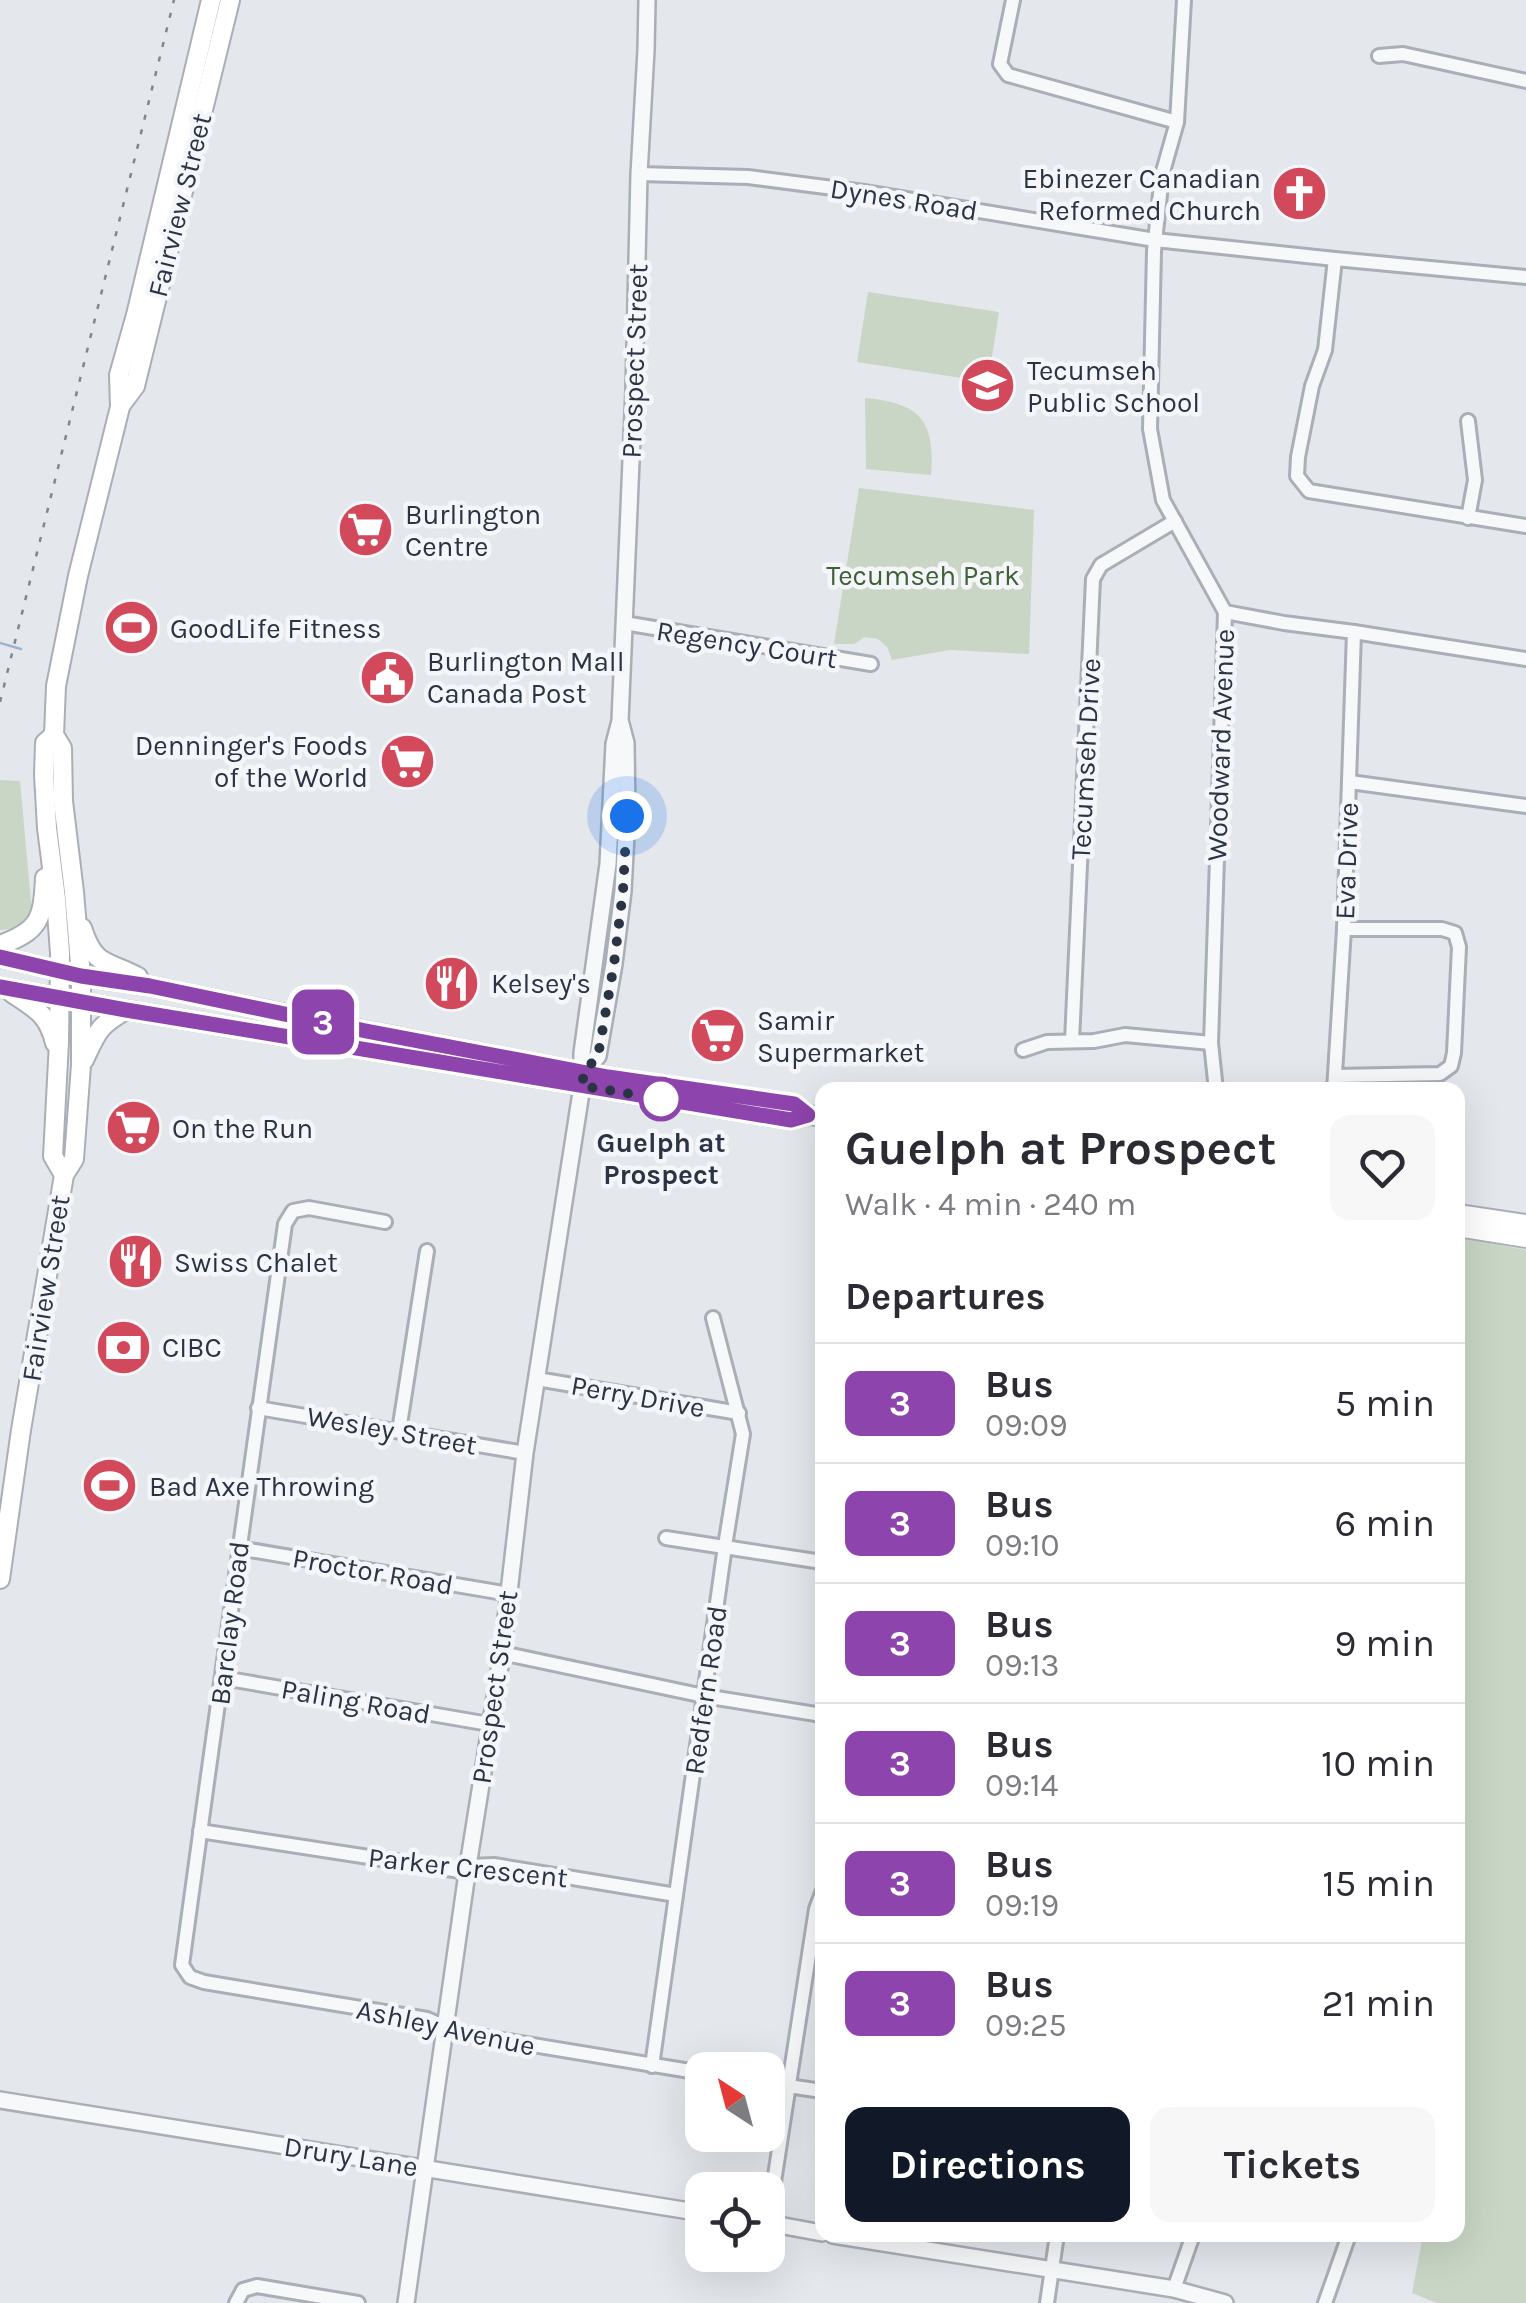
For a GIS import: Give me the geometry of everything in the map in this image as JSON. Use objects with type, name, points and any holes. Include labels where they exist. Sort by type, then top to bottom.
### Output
[{"type":"main road","name":"Fairview Street","points":[[0,1579],[64,1175],[74,1159],[82,1065],[81,976],[63,801],[62,748],[54,735],[56,686],[78,576],[120,407],[119,376],[211,0]]},
{"type":"main road","name":"Fairview Street","points":[[120,407],[134,386],[230,0]]},
{"type":"main road","name":"Fairview Street","points":[[54,735],[45,743],[44,752],[60,971],[53,1156],[64,1175]]},
{"type":"main road","points":[[0,945],[30,931],[39,922],[44,880],[52,865]]},
{"type":"main road","points":[[76,917],[98,959],[134,974],[150,986]]},
{"type":"main road","points":[[0,956],[583,1079]]},
{"type":"main road","points":[[2,987],[126,1010],[583,1079],[794,1104],[815,1115]]},
{"type":"main road","points":[[2,987],[41,1012],[50,1025],[58,1058]]},
{"type":"main road","points":[[82,1065],[97,1031],[126,1010]]},
{"type":"main road","points":[[1465,1215],[1526,1224]]},
{"type":"main road","points":[[1465,1228],[1526,1238]]},
{"type":"street","name":"Prospect Street","points":[[406,2303],[583,1079],[598,1056],[623,891],[626,743],[620,721],[647,0]]},
{"type":"street","points":[[1013,0],[1000,64],[1008,75],[1177,122]]},
{"type":"street","name":"Woodward Avenue","points":[[1184,0],[1177,122],[1162,175],[1155,240],[1150,429],[1163,500],[1225,612],[1211,1043],[1215,1082]]},
{"type":"street","points":[[1379,56],[1403,54],[1526,81]]},
{"type":"street","name":"Dynes Road","points":[[639,174],[748,177],[884,195],[1155,240],[1526,277]]},
{"type":"street","points":[[1334,260],[1326,350],[1312,386],[1297,476],[1309,491],[1526,526]]},
{"type":"street","points":[[1468,421],[1475,480],[1468,518]]},
{"type":"street","name":"Tecumseh Drive","points":[[1072,1041],[1093,579],[1101,565],[1175,521]]},
{"type":"street","points":[[1225,612],[1526,659]]},
{"type":"street","name":"Regency Court","points":[[624,624],[871,664]]},
{"type":"street","name":"Eva Drive","points":[[1334,1082],[1344,929],[1354,632]]},
{"type":"street","points":[[1350,782],[1526,806]]},
{"type":"street","points":[[1344,929],[1442,929],[1455,933],[1459,948],[1450,1066],[1440,1074],[1346,1082]]},
{"type":"street","points":[[1023,1050],[1046,1042],[1094,1041],[1126,1035],[1211,1043]]},
{"type":"street","name":"Barclay Road","points":[[190,1976],[182,1965],[285,1224],[293,1211],[308,1208],[386,1222]]},
{"type":"street","points":[[399,1431],[427,1251]]},
{"type":"street","name":"Redfern Road","points":[[652,2066],[743,1434],[713,1318]]},
{"type":"street","name":"Perry Drive","points":[[537,1379],[738,1413]]},
{"type":"street","name":"Wesley Street","points":[[258,1408],[526,1453]]},
{"type":"street","points":[[666,1538],[815,1561]]},
{"type":"street","name":"Proctor Road","points":[[238,1548],[508,1594]]},
{"type":"street","points":[[502,1653],[704,1696],[815,1714]]},
{"type":"street","name":"Paling Road","points":[[223,1678],[489,1724]]},
{"type":"street","name":"Parker Crescent","points":[[200,1830],[460,1871],[468,1866],[494,1865],[676,1896]]},
{"type":"street","points":[[775,2172],[815,1915]]},
{"type":"street","name":"Ashley Avenue","points":[[190,1976],[204,1982],[427,2019],[460,2032],[685,2071]]},
{"type":"street","points":[[785,2087],[815,2090]]},
{"type":"street","name":"Drury Lane","points":[[0,2100],[685,2210]]},
{"type":"street","points":[[785,2225],[815,2232]]},
{"type":"street","points":[[879,2242],[1174,2289],[1226,2303]]},
{"type":"street","points":[[1046,2303],[1056,2242]]},
{"type":"street","points":[[1174,2289],[1191,2242]]},
{"type":"street","points":[[1325,2303],[1347,2242]]},
{"type":"street","points":[[236,2303],[243,2290],[257,2286],[358,2303]]},
{"type":"green space","points":[[868,292],[999,312],[988,382],[857,362]]},
{"type":"green space","points":[[865,398],[899,404],[920,418],[930,440],[931,475],[866,469]]},
{"type":"green space","name":"Tecumseh Park","points":[[859,488],[1034,510],[1029,654],[950,650],[892,660],[887,647],[878,639],[865,637],[854,644],[834,644]]},
{"type":"green space","points":[[0,780],[20,781],[32,913],[22,928],[0,930]]},
{"type":"green space","points":[[1465,1238],[1526,1250],[1526,2303],[1437,2303],[1412,2293],[1422,2242],[1465,2242]]},
{"type":"waterway","points":[[0,643],[21,649]]},
{"type":"railway","points":[[0,702],[174,0]]},
{"type":"bus line","name":"3","points":[[0,957],[608,1077],[794,1104],[808,1115],[791,1120],[0,987]]},
{"type":"place","name":"Ebinezer Canadian Reformed Church","points":[[1300,194]]},
{"type":"place","name":"Tecumseh Public School","points":[[988,386]]},
{"type":"place","name":"Burlington Centre","points":[[366,530]]},
{"type":"place","name":"GoodLife Fitness","points":[[131,628]]},
{"type":"place","name":"Burlington Mall Canada Post","points":[[388,677]]},
{"type":"place","name":"Denninger's Foods of the World","points":[[407,761]]},
{"type":"place","name":"Kelsey's","points":[[452,983]]},
{"type":"place","name":"Samir Supermarket","points":[[718,1036]]},
{"type":"place","name":"Guelph at Prospect","points":[[661,1099]]},
{"type":"place","name":"On the Run","points":[[133,1128]]},
{"type":"place","name":"Swiss Chalet","points":[[135,1262]]},
{"type":"place","name":"CIBC","points":[[123,1347]]},
{"type":"place","name":"Bad Axe Throwing","points":[[110,1486]]},
{"type":"route","points":[[627,816],[614,964],[598,1056],[584,1072],[582,1086],[668,1100],[661,1099]]}]
